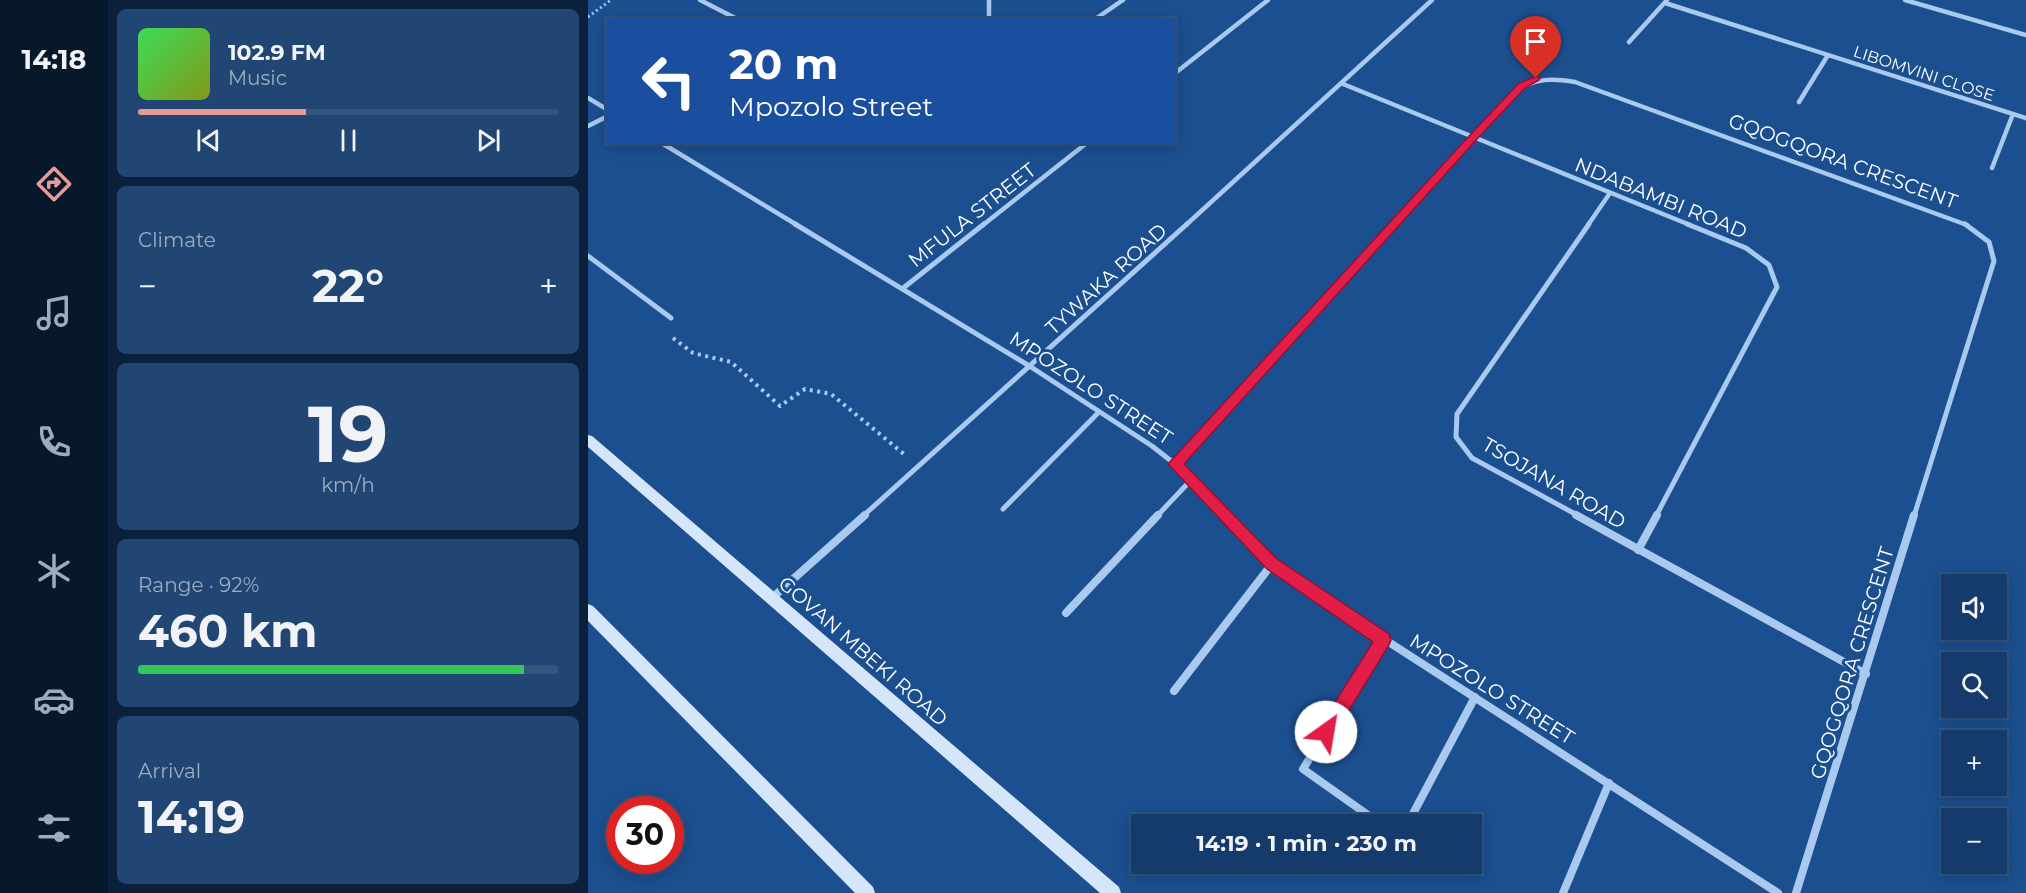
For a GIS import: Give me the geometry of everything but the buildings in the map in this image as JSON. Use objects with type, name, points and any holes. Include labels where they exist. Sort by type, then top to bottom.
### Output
[{"type":"main road","name":"GOVAN MBEKI ROAD","points":[[588,440],[770,600],[1113,893]]},
{"type":"main road","points":[[588,611],[867,893]]},
{"type":"street","points":[[700,0],[736,18]]},
{"type":"street","points":[[989,0],[989,18]]},
{"type":"street","points":[[1097,18],[1123,0]]},
{"type":"street","points":[[1259,0],[1267,1]]},
{"type":"street","name":"TYWAKA ROAD","points":[[770,600],[1031,367],[1343,84],[1432,0]]},
{"type":"street","points":[[1905,0],[2026,35]]},
{"type":"street","points":[[1176,72],[1267,1]]},
{"type":"street","name":"LIBOMVINI CLOSE","points":[[1629,42],[1666,2],[2026,118]]},
{"type":"street","name":"LIBOMVINI CLOSE","points":[[1799,102],[1828,55]]},
{"type":"street","name":"GQOGQORA CRESCENT","points":[[1175,464],[1521,86],[1545,76],[1559,77],[1962,222],[1989,242],[1994,261],[1796,893]]},
{"type":"street","name":"NDABAMBI ROAD","points":[[1343,84],[1746,249],[1769,265],[1777,287],[1638,550]]},
{"type":"street","points":[[588,98],[606,109]]},
{"type":"street","name":"LIBOMVINI CLOSE","points":[[1992,168],[2013,114]]},
{"type":"street","points":[[588,126],[606,117]]},
{"type":"street","name":"MPOZOLO STREET","points":[[663,144],[1031,367],[1099,412],[1175,464],[1272,564],[1383,640],[1609,783],[1768,890],[1778,893]]},
{"type":"street","name":"MFULA STREET","points":[[902,289],[1085,144]]},
{"type":"street","name":"TSOJANA ROAD","points":[[1610,194],[1457,414],[1456,437],[1472,458],[1866,674]]},
{"type":"street","points":[[588,256],[671,318]]},
{"type":"street","points":[[1003,509],[1099,412]]},
{"type":"street","points":[[1065,613],[1191,480]]},
{"type":"street","points":[[1174,691],[1272,564]]},
{"type":"street","points":[[1366,814],[1303,769],[1383,640]]},
{"type":"street","points":[[1413,814],[1475,698]]},
{"type":"street","points":[[1563,893],[1609,783]]},
{"type":"path","points":[[588,17],[611,0]]},
{"type":"path","points":[[671,318],[663,330],[693,353],[730,362],[780,406],[805,389],[831,394],[919,467]]},
{"type":"route","points":[[1326,732],[1383,640],[1272,564],[1175,464],[1473,137],[1521,86],[1536,78]]}]
